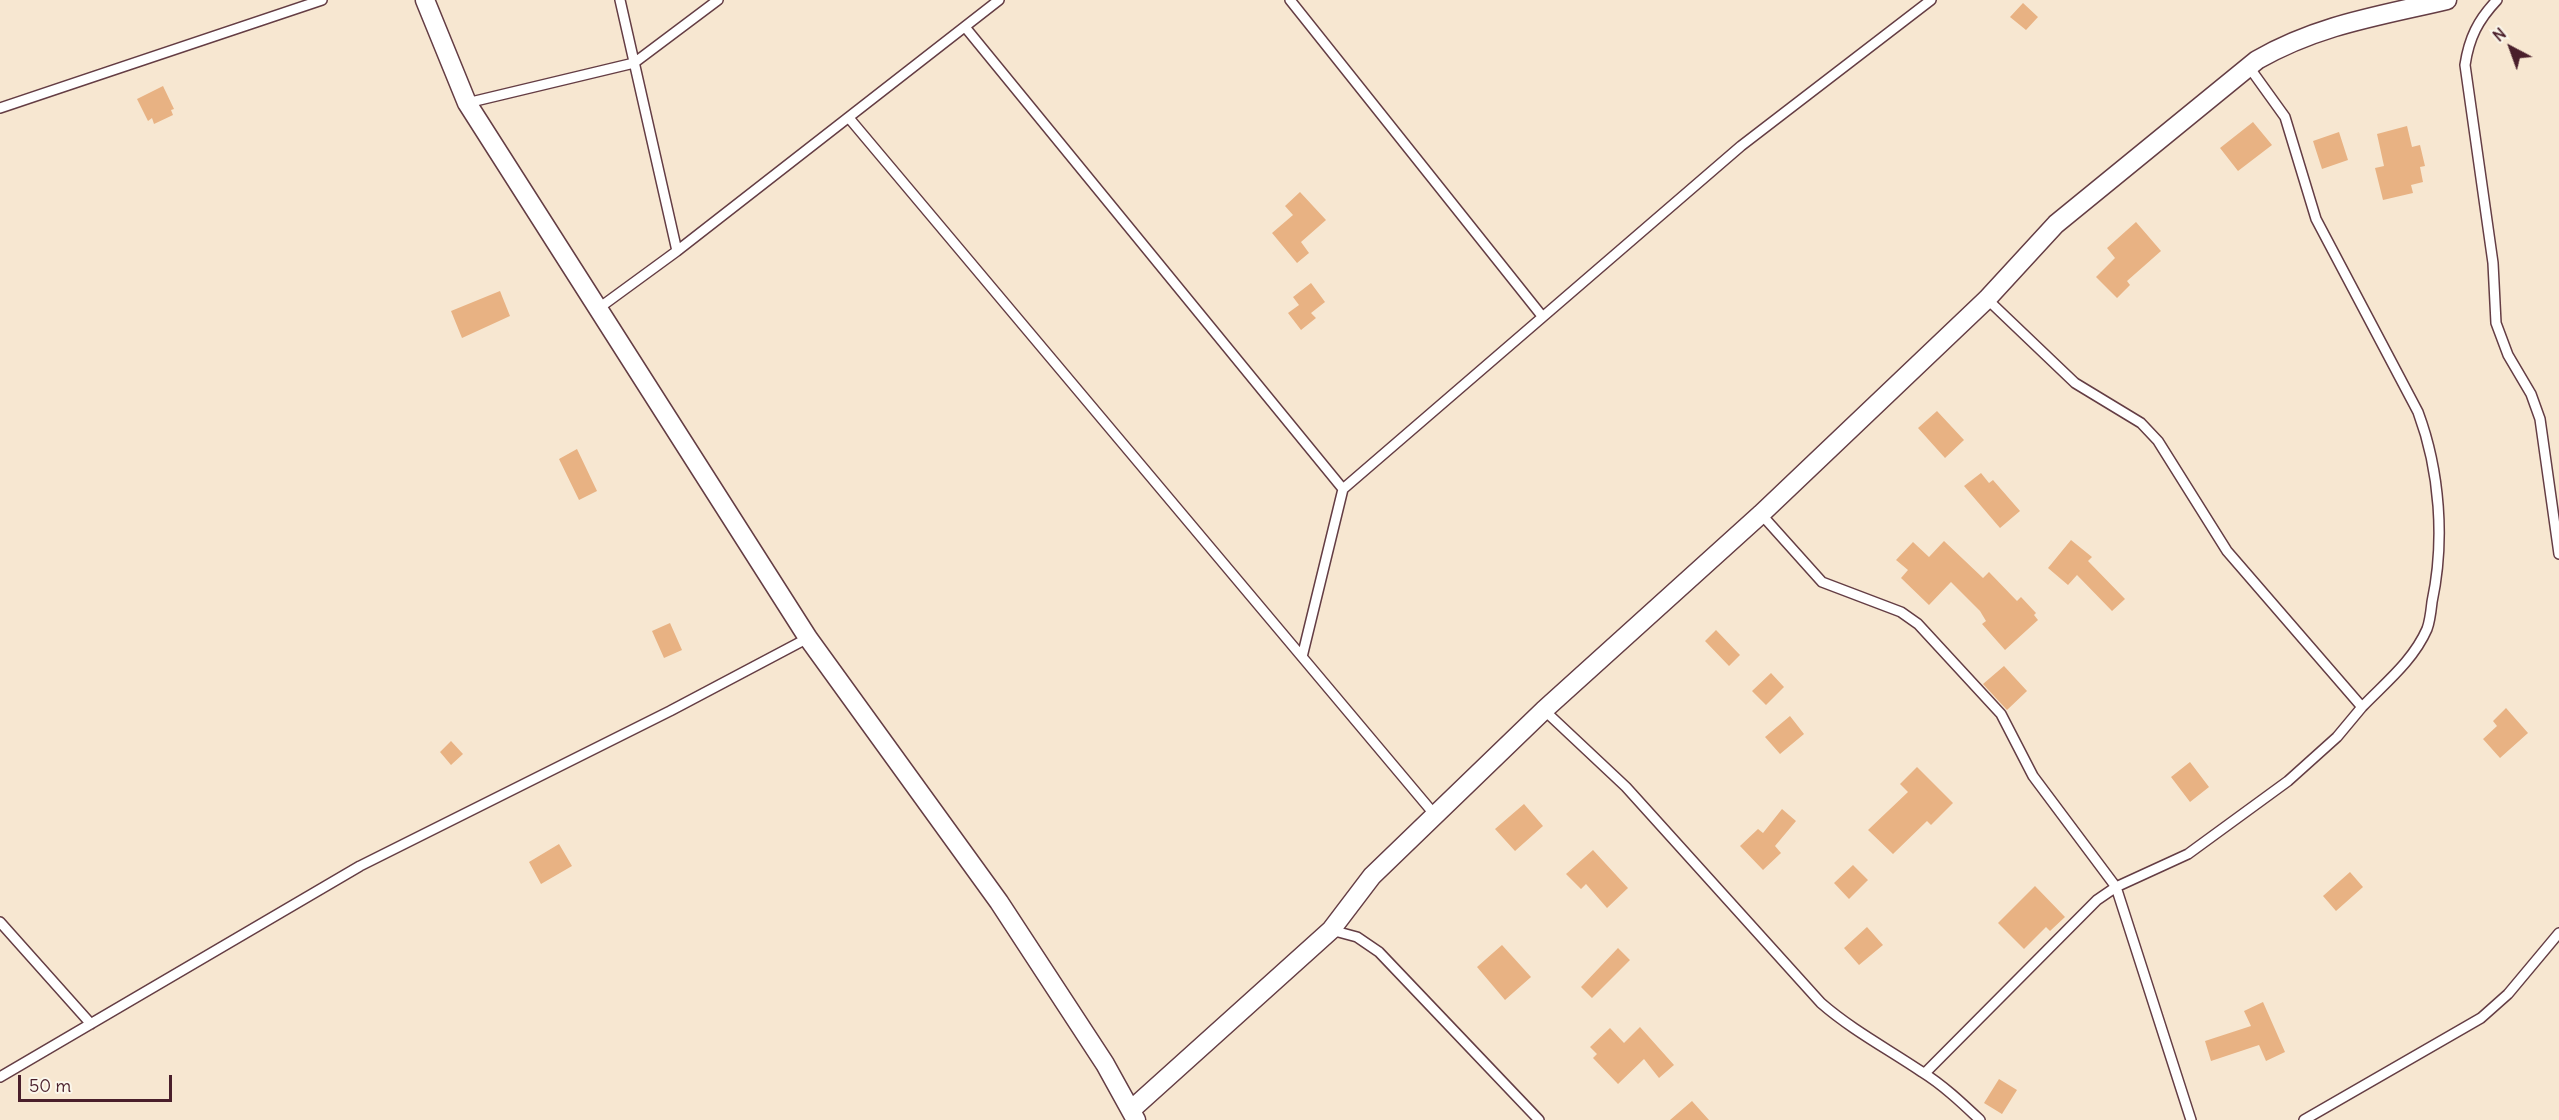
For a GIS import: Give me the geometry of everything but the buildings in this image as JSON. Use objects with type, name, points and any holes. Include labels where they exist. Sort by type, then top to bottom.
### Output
[{"type":"street","points":[[425,0],[467,103],[808,638],[999,902],[1105,1064],[1134,1115],[1331,930],[1372,876],[1544,710],[1761,514],[1988,299],[2055,224],[2249,67],[2290,41],[2319,30],[2446,0]]},
{"type":"lane","points":[[0,108],[322,0]]},
{"type":"lane","points":[[620,0],[677,251]]},
{"type":"lane","points":[[467,103],[634,63],[718,0]]},
{"type":"lane","points":[[599,308],[677,251],[999,0]]},
{"type":"lane","points":[[1290,0],[1542,316]]},
{"type":"lane","points":[[1302,657],[1343,489],[1741,146],[1930,0]]},
{"type":"lane","points":[[2497,0],[2481,18],[2468,42],[2464,65],[2493,263],[2496,323],[2508,355],[2531,394],[2540,419],[2559,554]]},
{"type":"lane","points":[[966,27],[1343,489]]},
{"type":"lane","points":[[1925,1073],[2097,900],[2116,887],[2188,854],[2288,781],[2337,737],[2362,707],[2407,661],[2427,628],[2439,570],[2438,504],[2429,440],[2418,412],[2316,219],[2285,117],[2249,67]]},
{"type":"lane","points":[[849,118],[1435,815]]},
{"type":"lane","points":[[1988,299],[2075,383],[2141,423],[2158,441],[2227,551],[2362,707]]},
{"type":"lane","points":[[1761,514],[1822,582],[1901,612],[1918,624],[2001,714],[2033,776],[2116,887],[2191,1120]]},
{"type":"lane","points":[[0,1077],[360,866],[808,638]]},
{"type":"lane","points":[[1544,710],[1626,787],[1821,1004],[1925,1073],[1955,1096],[1980,1120]]},
{"type":"lane","points":[[0,922],[91,1024]]},
{"type":"lane","points":[[1331,930],[1357,938],[1378,952],[1539,1120]]},
{"type":"lane","points":[[2304,1120],[2481,1018],[2508,994],[2559,933]]}]
